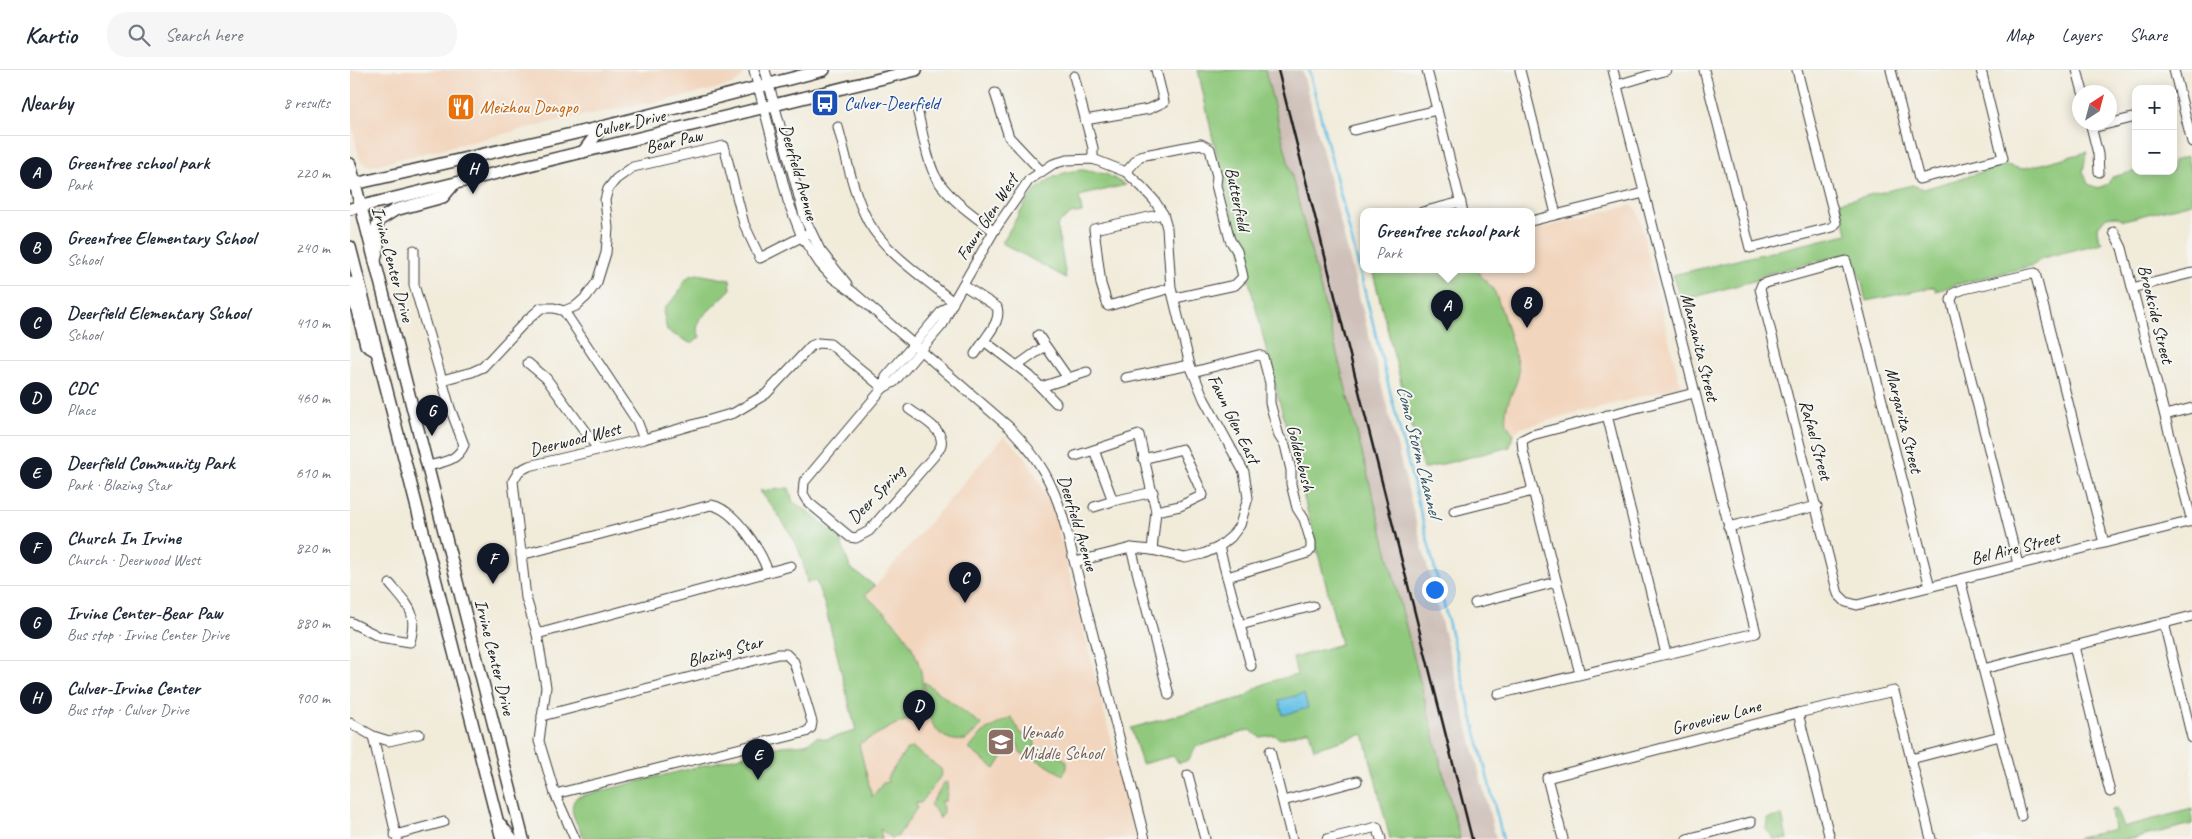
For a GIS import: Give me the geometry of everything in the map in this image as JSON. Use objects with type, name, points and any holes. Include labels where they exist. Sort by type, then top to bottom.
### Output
[{"type":"main road","name":"Culver Drive","points":[[352,184],[602,127],[824,70]]},
{"type":"main road","name":"Culver Drive","points":[[355,208],[916,70]]},
{"type":"main road","points":[[583,152],[602,127]]},
{"type":"main road","name":"Irvine Center Drive","points":[[350,164],[355,208],[374,262],[523,839]]},
{"type":"main road","points":[[374,262],[378,246],[375,234],[379,220],[395,210],[442,197],[453,184]]},
{"type":"main road","name":"Irvine Center Drive","points":[[350,247],[502,839]]},
{"type":"main road","points":[[350,283],[366,345],[376,351]]},
{"type":"main road","points":[[497,821],[512,839]]},
{"type":"street","name":"Deerfield Avenue","points":[[754,70],[763,85],[769,106],[788,201],[820,264],[833,278],[853,292],[1009,427],[1039,461],[1058,501],[1145,839]]},
{"type":"street","name":"Deerfield Avenue","points":[[763,85],[765,70]]},
{"type":"street","points":[[1085,120],[1149,109],[1164,102],[1156,70]]},
{"type":"street","points":[[1427,70],[1462,208]]},
{"type":"street","points":[[1520,70],[1556,214]]},
{"type":"street","name":"Manzanita Street","points":[[1613,70],[1756,632],[1666,654]]},
{"type":"street","points":[[1617,85],[1667,70]]},
{"type":"street","points":[[1704,70],[1750,248],[1833,227],[1836,223],[1797,70]]},
{"type":"street","points":[[1891,70],[1919,179],[2003,158],[1982,70]]},
{"type":"street","points":[[2077,70],[2081,85]]},
{"type":"street","points":[[2174,70],[2178,105],[2192,142]]},
{"type":"street","points":[[1074,76],[1093,148],[1093,159]]},
{"type":"street","points":[[995,93],[1009,137],[1041,171]]},
{"type":"street","points":[[917,109],[930,165],[937,179],[948,193],[994,231]]},
{"type":"street","points":[[1354,130],[1437,110]]},
{"type":"street","points":[[2117,120],[2132,117]]},
{"type":"street","points":[[838,127],[860,204],[869,223],[891,250],[953,302]]},
{"type":"street","points":[[2092,130],[2098,154],[2099,172]]},
{"type":"street","name":"Butterfield","points":[[1126,172],[1140,156],[1201,144],[1210,149],[1227,231],[1237,251],[1243,276],[1236,285],[1175,298]]},
{"type":"street","name":"Bear Paw","points":[[564,311],[576,306],[597,282],[606,253],[608,228],[605,200],[608,189],[616,179],[633,167],[724,146],[744,224],[760,258],[806,235]]},
{"type":"street","name":"Fawn Glen West","points":[[917,348],[942,311],[953,302],[994,231],[1028,180],[1041,171],[1067,160],[1093,159],[1126,172],[1154,200],[1163,214],[1167,228],[1171,288],[1175,298]]},
{"type":"street","points":[[1535,220],[1644,193]]},
{"type":"street","points":[[1437,208],[1460,202]]},
{"type":"street","points":[[1163,214],[1094,229],[1101,284],[1108,306],[1171,288]]},
{"type":"street","name":"Brookside Street","points":[[2114,232],[2122,248],[2192,521]]},
{"type":"street","points":[[414,250],[414,285],[450,408],[464,446],[459,456],[428,466]]},
{"type":"street","name":"Margarita Street","points":[[1762,284],[1846,261],[1930,587]]},
{"type":"street","points":[[2018,564],[1950,300],[1954,293],[1964,289],[2035,272],[2104,543]]},
{"type":"street","points":[[2132,288],[2192,273]]},
{"type":"street","name":"Rafael Street","points":[[1762,284],[1760,289],[1838,594],[1846,602]]},
{"type":"street","points":[[964,285],[997,307],[998,312],[997,322],[975,354]]},
{"type":"street","name":"Fawn Glen East","points":[[1075,562],[1131,548],[1152,550],[1185,558],[1203,554],[1219,547],[1231,537],[1240,525],[1248,498],[1244,472],[1204,399],[1192,369],[1175,298]]},
{"type":"street","points":[[442,380],[483,367],[540,308],[554,308],[564,311],[637,422],[644,439]]},
{"type":"street","points":[[1038,336],[1068,378]]},
{"type":"street","points":[[984,341],[1018,366],[1056,403]]},
{"type":"street","name":"Deerwood West","points":[[576,839],[555,794],[539,741],[546,688],[537,634],[526,598],[513,481],[518,471],[528,466],[644,439],[716,419],[750,405],[779,382],[811,346],[818,343],[830,344],[883,388]]},
{"type":"street","points":[[1018,366],[1046,346]]},
{"type":"street","name":"Deer Spring","points":[[909,409],[933,427],[940,436],[941,445],[934,456],[869,531],[856,538],[850,537],[808,502],[803,494],[802,486],[883,388],[894,382],[917,348]]},
{"type":"street","name":"Goldenbush","points":[[1192,369],[1258,355],[1263,357],[1270,383],[1270,403],[1279,436],[1285,445],[1297,508],[1306,522],[1311,546],[1308,553],[1227,577]]},
{"type":"street","points":[[528,363],[546,378],[598,449]]},
{"type":"street","points":[[1126,378],[1192,369]]},
{"type":"street","points":[[1041,387],[1087,372]]},
{"type":"street","points":[[1580,674],[1533,491],[1522,440],[1532,435],[1694,393]]},
{"type":"street","points":[[2165,415],[2192,408]]},
{"type":"street","points":[[1498,694],[1666,654],[1607,415]]},
{"type":"street","points":[[1076,456],[1139,434],[1156,511],[1152,550]]},
{"type":"street","points":[[1143,459],[1182,449],[1203,495],[1174,508],[1156,511]]},
{"type":"street","points":[[1094,450],[1113,501]]},
{"type":"street","points":[[1454,511],[1533,491]]},
{"type":"street","points":[[1094,507],[1153,492]]},
{"type":"street","points":[[521,555],[711,505],[718,506],[726,512],[754,543],[763,557],[768,572]]},
{"type":"street","points":[[1728,528],[1817,506]]},
{"type":"street","name":"Bel Aire Street","points":[[1846,602],[1857,604],[1930,587],[2192,521]]},
{"type":"street","points":[[1219,547],[1251,666]]},
{"type":"street","points":[[1131,548],[1169,695]]},
{"type":"street","points":[[537,634],[791,566]]},
{"type":"street","points":[[1960,579],[2021,816]]},
{"type":"street","points":[[1475,603],[1556,582]]},
{"type":"street","points":[[352,626],[380,637],[410,642],[414,620],[412,614],[390,584]]},
{"type":"street","points":[[1240,625],[1313,606]]},
{"type":"street","points":[[1983,669],[2192,616]]},
{"type":"street","points":[[2164,623],[2192,738]]},
{"type":"street","points":[[2074,646],[2110,792]]},
{"type":"street","name":"Blazing Star","points":[[542,716],[769,656],[786,654],[794,662],[812,722],[811,728],[806,732],[555,794]]},
{"type":"street","name":"Groveview Lane","points":[[1563,839],[1547,778],[1798,713],[1894,691],[1911,759]]},
{"type":"street","points":[[1798,713],[1830,839]]},
{"type":"street","points":[[350,723],[373,736],[389,742],[420,734]]},
{"type":"street","points":[[373,736],[396,837],[444,822]]},
{"type":"street","points":[[1931,839],[1911,759],[2000,736]]},
{"type":"street","points":[[1270,750],[1292,839]]},
{"type":"street","points":[[1188,775],[1205,839]]},
{"type":"street","points":[[1283,801],[1357,781]]},
{"type":"street","points":[[1686,839],[1751,822]]},
{"type":"street","points":[[1327,839],[1377,827],[1381,839]]},
{"type":"shaded area","points":[[350,70],[745,70],[741,79],[732,85],[686,96],[570,118],[370,166],[362,162],[359,157],[350,116]]},
{"type":"shaded area","points":[[1265,70],[1302,70],[1496,839],[1460,839]]},
{"type":"shaded area","points":[[1631,205],[1637,209],[1680,384],[1678,387],[1520,428],[1510,436],[1423,469],[1373,273],[1535,273],[1535,230]]},
{"type":"shaded area","points":[[1004,436],[1024,455],[1052,505],[1136,839],[882,839],[827,612],[843,611],[875,586]]},
{"type":"green space","points":[[1198,70],[1265,70],[1460,839],[1390,839],[1364,734],[1314,749],[1309,730],[1280,739],[1275,735],[1260,737],[1249,730],[1196,747],[1189,760],[1179,763],[1173,756],[1142,764],[1131,728],[1245,697],[1263,685],[1297,675],[1293,658],[1341,644],[1212,135]]},
{"type":"green space","points":[[2087,152],[2083,171],[2088,184],[2098,188],[2108,184],[2112,177],[2132,172],[2132,175],[2177,175],[2177,160],[2187,157],[2192,176],[2192,203],[2124,220],[2116,216],[2106,217],[2097,228],[2098,236],[2102,243],[2042,258],[2034,265],[1936,291],[1935,287],[1866,301],[1859,273],[1853,261],[1842,255],[1762,275],[1757,280],[1680,301],[1673,275],[1847,234],[1840,202],[1912,185],[1924,189],[2006,165],[2022,169]]},
{"type":"green space","points":[[1083,170],[1106,174],[1126,185],[1079,196],[1082,212],[1071,214],[1057,225],[1066,278],[1002,243],[1024,205],[1042,185],[1053,177],[1067,172]]},
{"type":"green space","points":[[1373,273],[1480,273],[1497,296],[1519,372],[1506,410],[1508,425],[1513,433],[1510,447],[1423,469]]},
{"type":"green space","points":[[697,274],[730,280],[731,289],[699,320],[697,330],[700,337],[692,344],[667,331],[663,310],[678,294],[684,281],[690,276]]},
{"type":"green space","points":[[789,488],[793,502],[810,513],[840,538],[850,568],[875,586],[865,595],[892,620],[906,638],[921,672],[924,714],[894,725],[859,744],[872,797],[883,783],[888,782],[887,778],[907,749],[913,748],[941,769],[942,774],[921,803],[916,803],[917,808],[898,836],[892,838],[880,829],[882,839],[585,839],[574,818],[572,807],[577,797],[781,746],[806,744],[817,737],[827,739],[856,731],[825,606],[816,581],[807,583],[801,556],[794,540],[760,491]]},
{"type":"green space","points":[[924,682],[982,725],[966,740],[954,740],[945,737],[937,731],[928,713]]},
{"type":"green space","points":[[1011,717],[1021,733],[1034,740],[1036,749],[1031,756],[1027,757],[1020,752],[1018,744],[1009,746],[995,769],[969,749],[983,732]]},
{"type":"green space","points":[[1047,749],[1067,761],[1067,768],[1063,775],[1036,759],[1040,752]]},
{"type":"green space","points":[[948,782],[946,801],[942,801],[943,811],[940,819],[930,805],[944,783]]},
{"type":"green space","points":[[2116,809],[2123,827],[2192,809],[2192,824],[2132,839],[2075,839],[2114,829],[2111,810]]},
{"type":"green space","points":[[1782,815],[1787,839],[1774,839],[1766,829],[1767,819]]},
{"type":"water","points":[[1304,694],[1308,708],[1283,715],[1279,700]]},
{"type":"waterway","name":"Como Storm Channel","points":[[1309,70],[1360,272]]},
{"type":"waterway","name":"Como Storm Channel","points":[[1360,273],[1503,839]]},
{"type":"railway","points":[[1278,70],[1472,839]]},
{"type":"place","name":"Culver-Deerfield","points":[[825,103]]},
{"type":"place","name":"Meizhou Dongpo","points":[[461,107]]},
{"type":"place","name":"Culver-Irvine Center","points":[[473,194]]},
{"type":"place","name":"Greentree Elementary School","points":[[1527,328]]},
{"type":"place","name":"Greentree school park","points":[[1447,331]]},
{"type":"place","name":"Irvine Center-Bear Paw","points":[[432,436]]},
{"type":"place","name":"Church In Irvine","points":[[493,584]]},
{"type":"place","name":"Deerfield Elementary School","points":[[965,603]]},
{"type":"place","name":"CDC","points":[[919,731]]},
{"type":"place","name":"Venado Middle School","points":[[1001,742]]},
{"type":"place","name":"Deerfield Community Park","points":[[758,780]]}]
